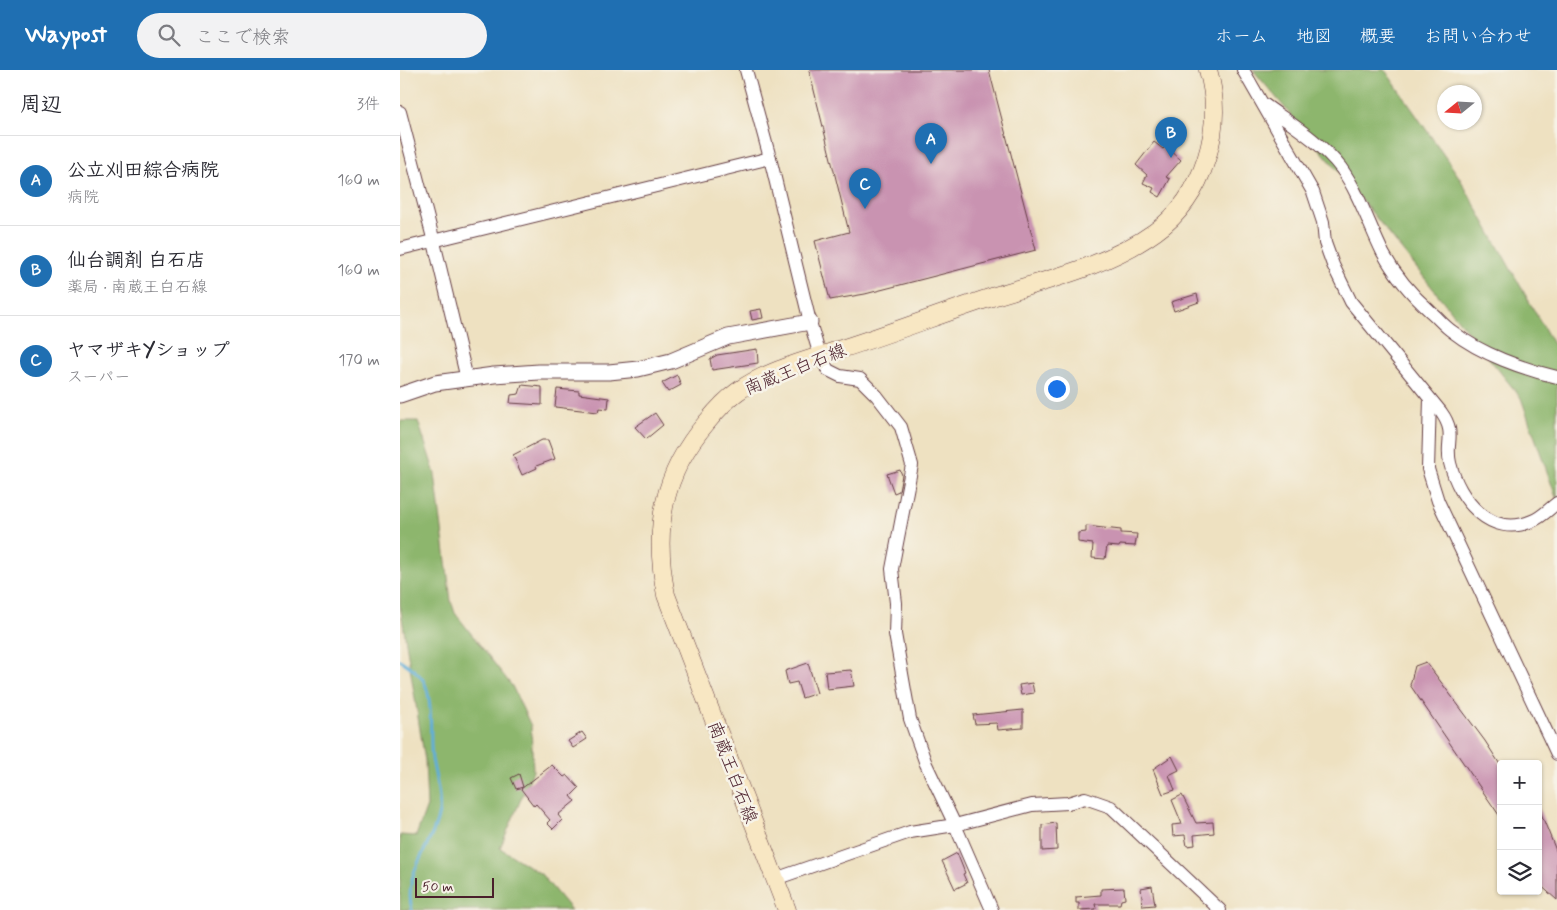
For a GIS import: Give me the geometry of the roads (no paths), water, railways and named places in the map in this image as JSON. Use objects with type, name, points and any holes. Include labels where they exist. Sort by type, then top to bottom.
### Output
[{"type":"main road","name":"南蔵王白石線","points":[[787,910],[666,595],[660,557],[661,520],[667,493],[680,461],[701,428],[720,406],[738,391],[759,379],[820,356],[1078,269],[1123,251],[1157,231],[1190,195],[1206,161],[1213,129],[1214,106],[1208,70]]},
{"type":"street","points":[[746,70],[820,356],[828,370],[840,376],[860,379],[877,396],[901,427],[912,465],[892,568],[896,603],[895,634],[910,719],[926,764],[992,910]]},
{"type":"street","points":[[1243,70],[1313,192],[1323,222],[1325,243],[1337,276],[1345,291],[1386,345],[1446,418],[1451,431],[1449,452],[1454,476],[1468,500],[1484,517],[1498,525],[1520,525],[1536,520],[1557,503]]},
{"type":"street","points":[[1263,103],[1320,145],[1336,162],[1350,184],[1383,253],[1400,282],[1444,325],[1464,340],[1484,351],[1528,369],[1557,377]]},
{"type":"street","points":[[400,112],[467,379]]},
{"type":"street","points":[[400,249],[770,158]]},
{"type":"street","points":[[400,395],[435,383],[516,373],[609,372],[638,369],[671,361],[728,337],[810,322]]},
{"type":"street","points":[[1430,399],[1428,452],[1430,480],[1438,501],[1557,754]]},
{"type":"street","points":[[775,878],[910,832],[955,825],[1032,805],[1068,803],[1085,798],[1111,807],[1220,910]]},
{"type":"waterway","points":[[400,660],[423,680],[429,697],[431,751],[439,799],[436,825],[419,860],[411,883],[412,910]]},
{"type":"place","name":"仙台調剤 白石店","points":[[1171,158]]},
{"type":"place","name":"公立刈田綜合病院","points":[[931,164]]},
{"type":"place","name":"ヤマザキYショップ","points":[[865,209]]}]
